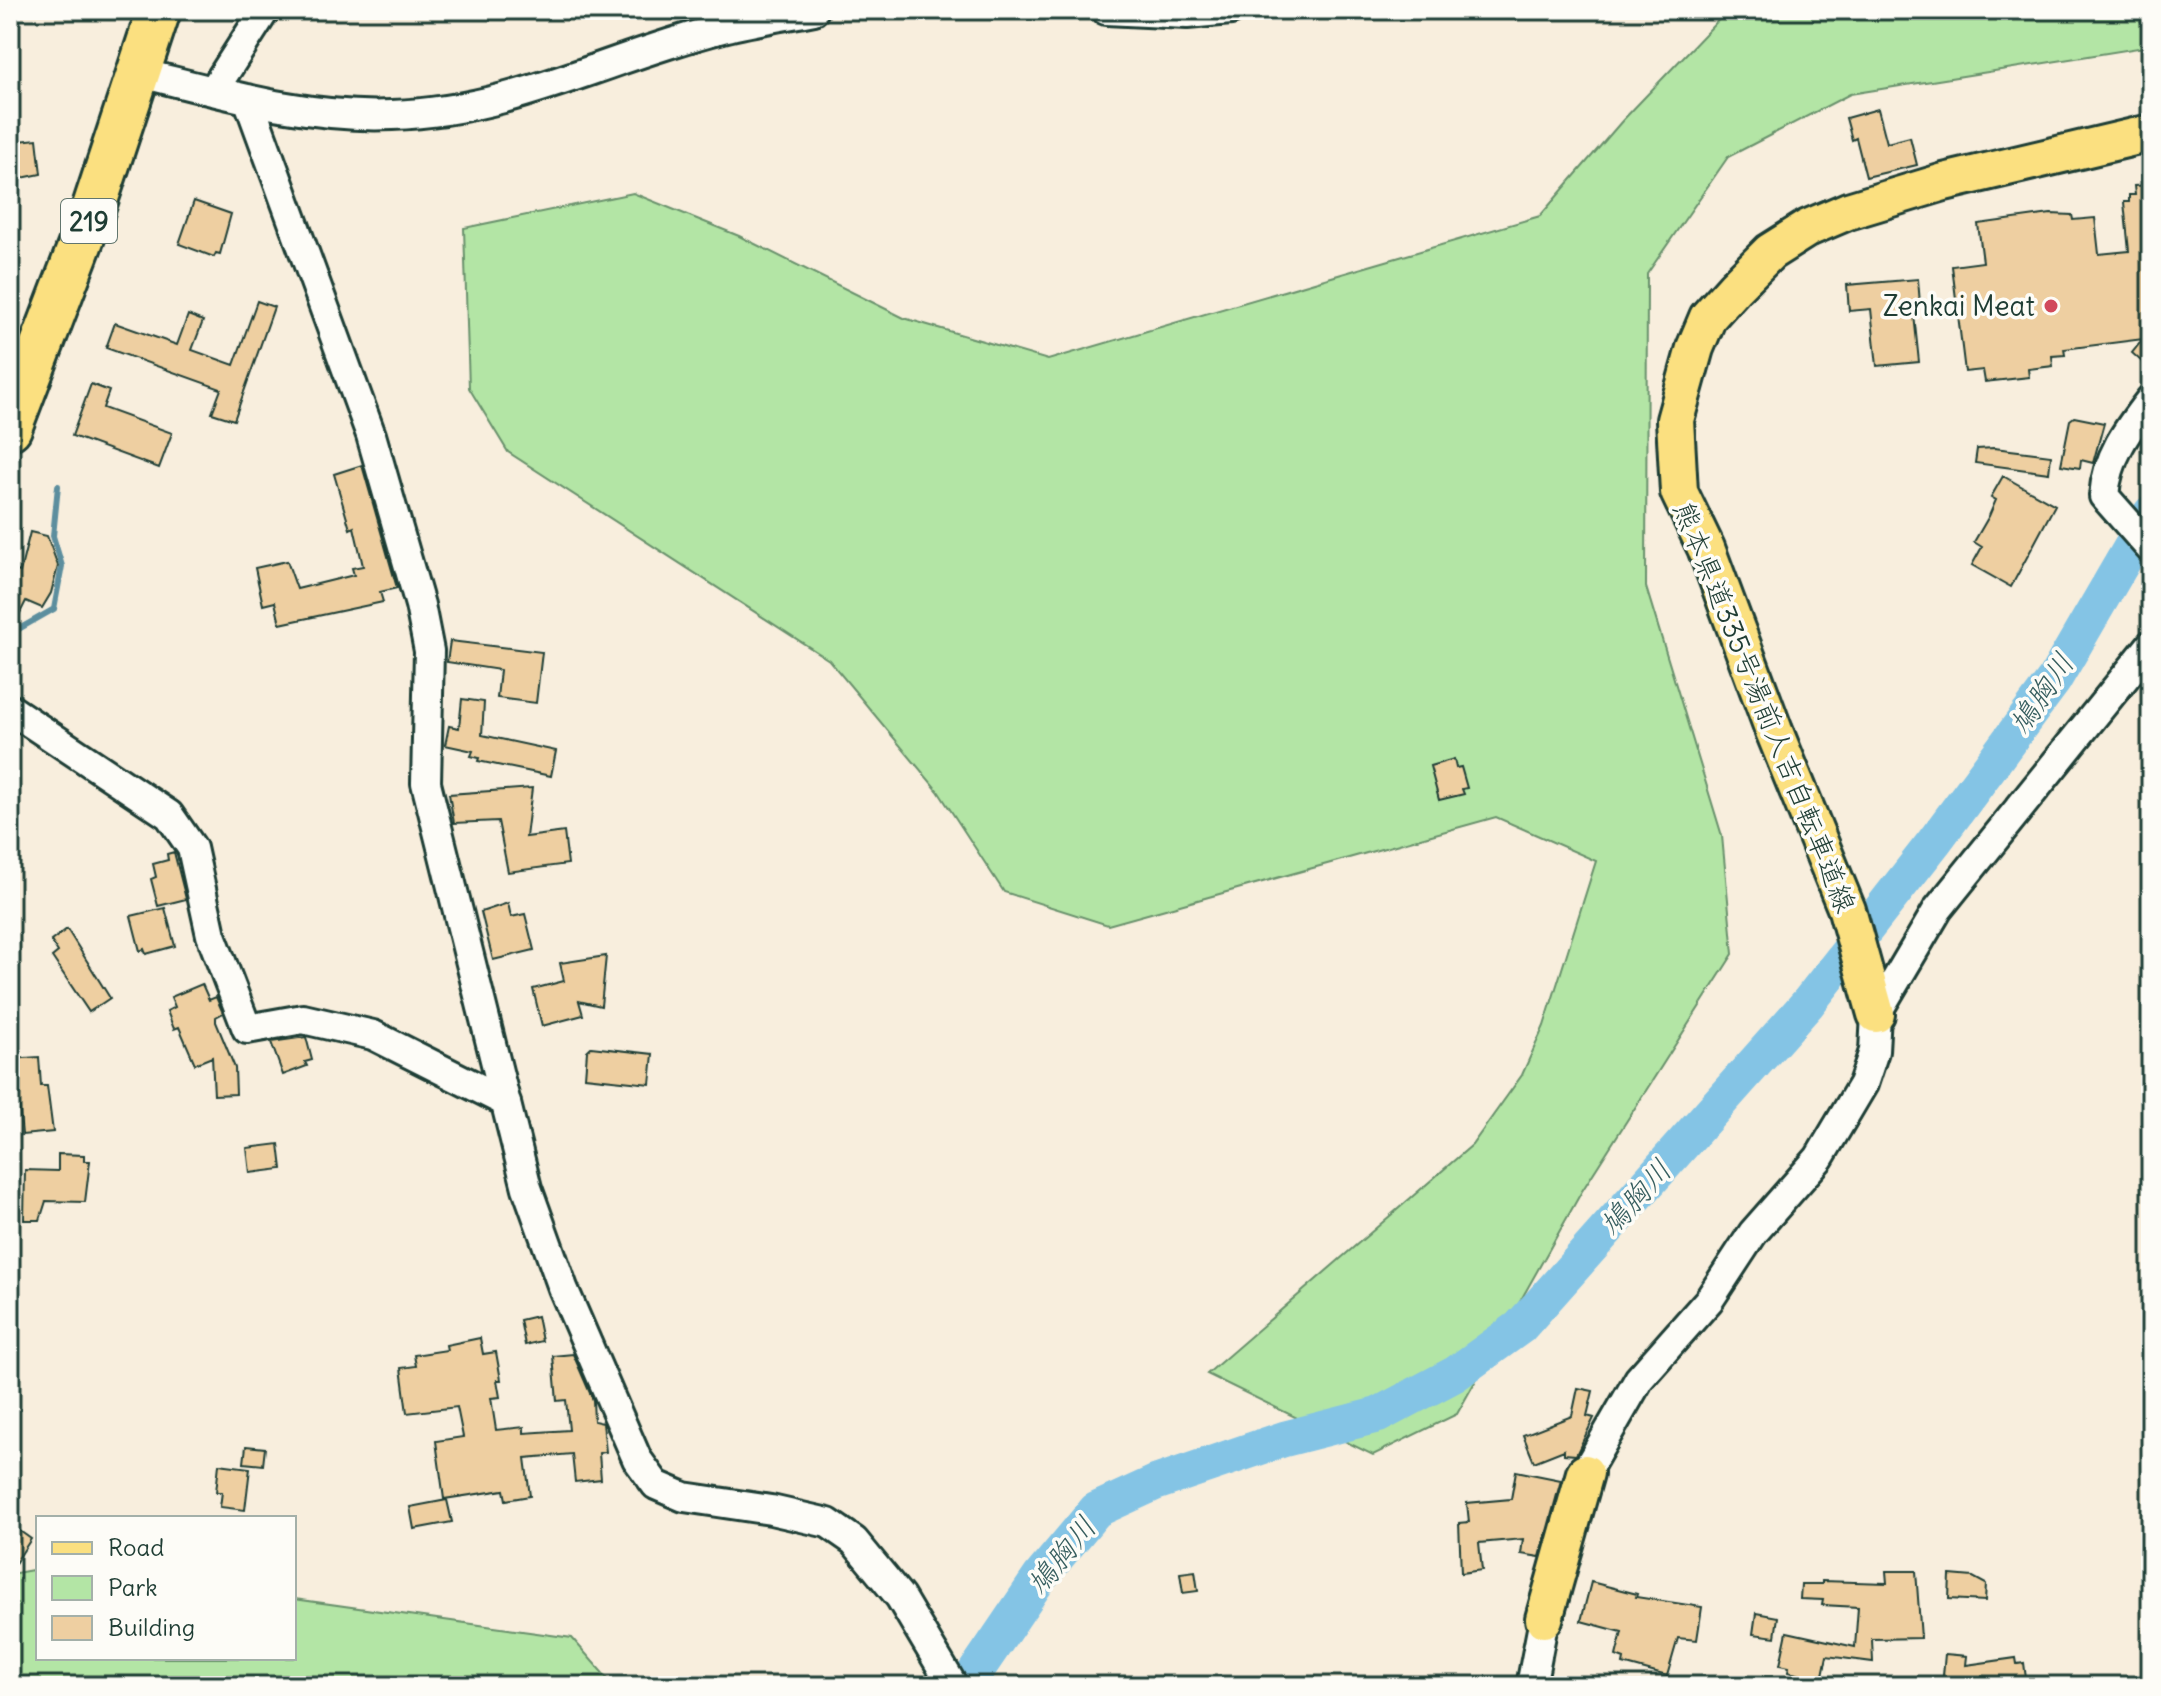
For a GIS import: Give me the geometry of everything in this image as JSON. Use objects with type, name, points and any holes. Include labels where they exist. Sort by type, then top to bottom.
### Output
[{"type":"highway","name":"219","points":[[10,428],[91,216],[136,72],[159,10]]},
{"type":"main road","name":"熊本県道335号湯前人吉自転車道線","points":[[1876,1014],[1847,910],[1774,731],[1706,548],[1679,492],[1675,420],[1695,348],[1708,317],[1735,287],[1770,252],[1808,228],[1848,211],[1944,182],[2151,133]]},
{"type":"main road","points":[[1544,1619],[1585,1473]]},
{"type":"street","points":[[213,91],[265,10]]},
{"type":"street","points":[[136,72],[248,99],[326,112],[391,115],[453,109],[514,98],[718,29],[814,10]]},
{"type":"street","points":[[1106,10],[1187,14],[1231,10]]},
{"type":"street","points":[[248,99],[371,435],[420,605],[429,651],[426,783],[527,1188],[563,1288],[637,1459],[656,1485],[684,1497],[771,1510],[828,1523],[854,1541],[882,1574],[953,1686]]},
{"type":"street","points":[[2151,399],[2115,451],[2106,470],[2104,496],[2151,549]]},
{"type":"street","points":[[1585,1473],[1639,1379],[1709,1300],[1753,1233],[1819,1158],[1863,1084],[1874,1051],[1876,1014],[1938,909],[2151,645]]},
{"type":"street","points":[[10,709],[169,815],[192,848],[211,935],[247,1029],[303,1019],[373,1035],[506,1102]]},
{"type":"street","points":[[1531,1686],[1544,1619]]},
{"type":"green space","points":[[1728,10],[2151,10],[2151,46],[1850,94],[1728,157],[1647,274],[1646,587],[1722,836],[1733,954],[1582,1191],[1457,1414],[1373,1455],[1207,1374],[1472,1145],[1522,1075],[1544,1026],[1596,861],[1496,817],[1108,925],[1004,892],[938,791],[829,660],[508,452],[469,388],[464,228],[633,193],[739,236],[904,318],[1048,360],[1540,216],[1622,121]]},
{"type":"green space","points":[[36,1569],[36,1660],[296,1660],[296,1599],[572,1638],[614,1686],[10,1686],[10,1574]]},
{"type":"building","points":[[1878,109],[1887,143],[1910,137],[1917,165],[1866,177],[1856,138],[1852,140],[1846,118]]},
{"type":"building","points":[[37,139],[41,174],[12,180],[10,142]]},
{"type":"building","name":"Zenkai Meat","points":[[2151,185],[2151,370],[2132,353],[2143,339],[2064,349],[2065,355],[2052,356],[2053,366],[2028,369],[2029,377],[1985,382],[1983,370],[1965,372],[1952,266],[1983,262],[1978,224],[2051,214],[2072,215],[2073,220],[2095,218],[2099,254],[2129,251],[2124,202],[2129,202],[2129,195],[2135,195],[2134,186]]},
{"type":"building","points":[[194,201],[231,214],[220,254],[216,253],[214,257],[179,244]]},
{"type":"building","points":[[1918,279],[1920,304],[1913,305],[1919,362],[1877,366],[1871,309],[1849,311],[1847,285]]},
{"type":"building","points":[[257,301],[274,307],[234,420],[212,413],[221,389],[106,348],[115,323],[177,345],[188,315],[203,321],[192,350],[234,365]]},
{"type":"building","points":[[91,384],[109,391],[103,408],[172,433],[159,468],[72,436]]},
{"type":"building","points":[[2074,417],[2104,423],[2093,463],[2081,460],[2080,468],[2061,465],[2070,420]]},
{"type":"building","points":[[1977,449],[2051,455],[2049,473],[1975,463]]},
{"type":"building","points":[[362,465],[397,588],[380,592],[383,602],[280,624],[275,602],[263,605],[255,568],[287,561],[297,589],[354,575],[352,568],[363,566],[354,527],[350,529],[334,474]]},
{"type":"building","points":[[2003,476],[2055,505],[2011,587],[1972,565],[1982,547],[1974,542],[1989,516],[1996,500],[1991,497]]},
{"type":"building","points":[[30,532],[47,536],[58,566],[51,593],[42,608],[26,601],[10,633],[10,569],[20,572]]},
{"type":"building","points":[[450,641],[542,652],[536,703],[497,698],[500,670],[447,662]]},
{"type":"building","points":[[462,699],[484,702],[482,735],[556,751],[551,776],[478,761],[479,758],[471,756],[473,751],[445,745],[449,726],[459,728]]},
{"type":"building","points":[[1454,759],[1456,768],[1461,767],[1467,788],[1462,789],[1464,794],[1439,800],[1430,766]]},
{"type":"building","points":[[532,788],[526,837],[564,832],[568,864],[508,872],[498,821],[454,823],[449,794]]},
{"type":"building","points":[[174,852],[186,899],[158,906],[151,879],[156,877],[153,864],[168,860],[167,854]]},
{"type":"building","points":[[508,903],[511,917],[525,914],[534,950],[493,960],[481,912]]},
{"type":"building","points":[[165,908],[175,946],[146,954],[144,949],[140,951],[131,916]]},
{"type":"building","points":[[67,929],[110,998],[89,1012],[52,957],[58,952],[51,941]]},
{"type":"building","points":[[606,956],[601,1006],[579,1001],[583,1015],[542,1026],[533,989],[564,981],[560,963]]},
{"type":"building","points":[[202,984],[209,1000],[216,997],[223,1013],[216,1017],[216,1022],[235,1068],[236,1094],[214,1095],[212,1057],[195,1064],[179,1027],[174,1029],[167,1011],[175,1007],[171,997]]},
{"type":"building","points":[[306,1037],[312,1060],[305,1062],[307,1066],[283,1075],[271,1042]]},
{"type":"building","points":[[591,1047],[653,1054],[650,1084],[585,1077],[587,1051]]},
{"type":"building","points":[[39,1057],[41,1086],[47,1086],[53,1132],[22,1135],[18,1095],[10,1095],[10,1059]]},
{"type":"building","points":[[279,1144],[282,1169],[250,1173],[247,1148]]},
{"type":"building","points":[[58,1154],[84,1155],[84,1161],[90,1161],[85,1202],[46,1201],[40,1220],[24,1220],[25,1170],[58,1171]]},
{"type":"building","points":[[537,1316],[542,1341],[525,1345],[520,1320]]},
{"type":"building","points":[[480,1338],[483,1354],[496,1352],[501,1380],[497,1380],[500,1397],[491,1398],[496,1430],[524,1427],[524,1433],[569,1430],[566,1400],[557,1401],[553,1356],[573,1354],[593,1400],[594,1421],[603,1423],[606,1452],[599,1453],[601,1479],[575,1482],[572,1454],[525,1458],[530,1496],[506,1500],[504,1490],[444,1499],[436,1441],[463,1437],[457,1407],[407,1413],[401,1368],[416,1366],[414,1355],[447,1350],[446,1345]]},
{"type":"building","points":[[1578,1388],[1593,1391],[1587,1416],[1594,1418],[1576,1455],[1564,1454],[1564,1450],[1534,1462],[1523,1435],[1572,1416]]},
{"type":"building","points":[[246,1446],[265,1448],[263,1465],[244,1463]]},
{"type":"building","points":[[219,1464],[250,1468],[245,1510],[220,1507],[222,1492],[216,1492]]},
{"type":"building","points":[[1516,1471],[1561,1480],[1540,1557],[1521,1554],[1523,1539],[1479,1543],[1482,1570],[1461,1573],[1459,1523],[1469,1522],[1467,1503],[1511,1499]]},
{"type":"building","points":[[447,1500],[452,1522],[414,1529],[410,1507]]},
{"type":"building","points":[[10,1524],[31,1539],[10,1571]]},
{"type":"building","points":[[1195,1571],[1198,1591],[1183,1593],[1180,1573]]},
{"type":"building","points":[[1886,1571],[1916,1571],[1921,1638],[1872,1639],[1873,1662],[1827,1656],[1822,1680],[1788,1672],[1789,1667],[1780,1665],[1787,1632],[1855,1647],[1858,1607],[1822,1605],[1823,1600],[1800,1599],[1801,1584],[1822,1584],[1822,1581],[1887,1583]]},
{"type":"building","points":[[1950,1575],[1973,1577],[1986,1584],[1985,1601],[1949,1599]]},
{"type":"building","points":[[1591,1582],[1637,1594],[1636,1597],[1702,1607],[1697,1640],[1678,1638],[1667,1676],[1623,1664],[1624,1659],[1616,1656],[1622,1632],[1581,1621]]},
{"type":"building","points":[[1756,1613],[1778,1617],[1775,1637],[1753,1634]]},
{"type":"building","points":[[1945,1654],[1967,1656],[1966,1665],[2016,1658],[2017,1664],[2024,1663],[2027,1686],[1942,1686]]},
{"type":"waterway","points":[[10,634],[54,609],[62,566],[53,536],[58,486]]},
{"type":"waterway","name":"鳩胸川","points":[[966,1686],[1040,1577],[1096,1510],[1155,1483],[1284,1439],[1378,1415],[1455,1374],[1520,1327],[1808,1003],[1934,842],[2054,680],[2151,513]]},
{"type":"place","name":"Zenkai Meat","points":[[2051,306]]}]
